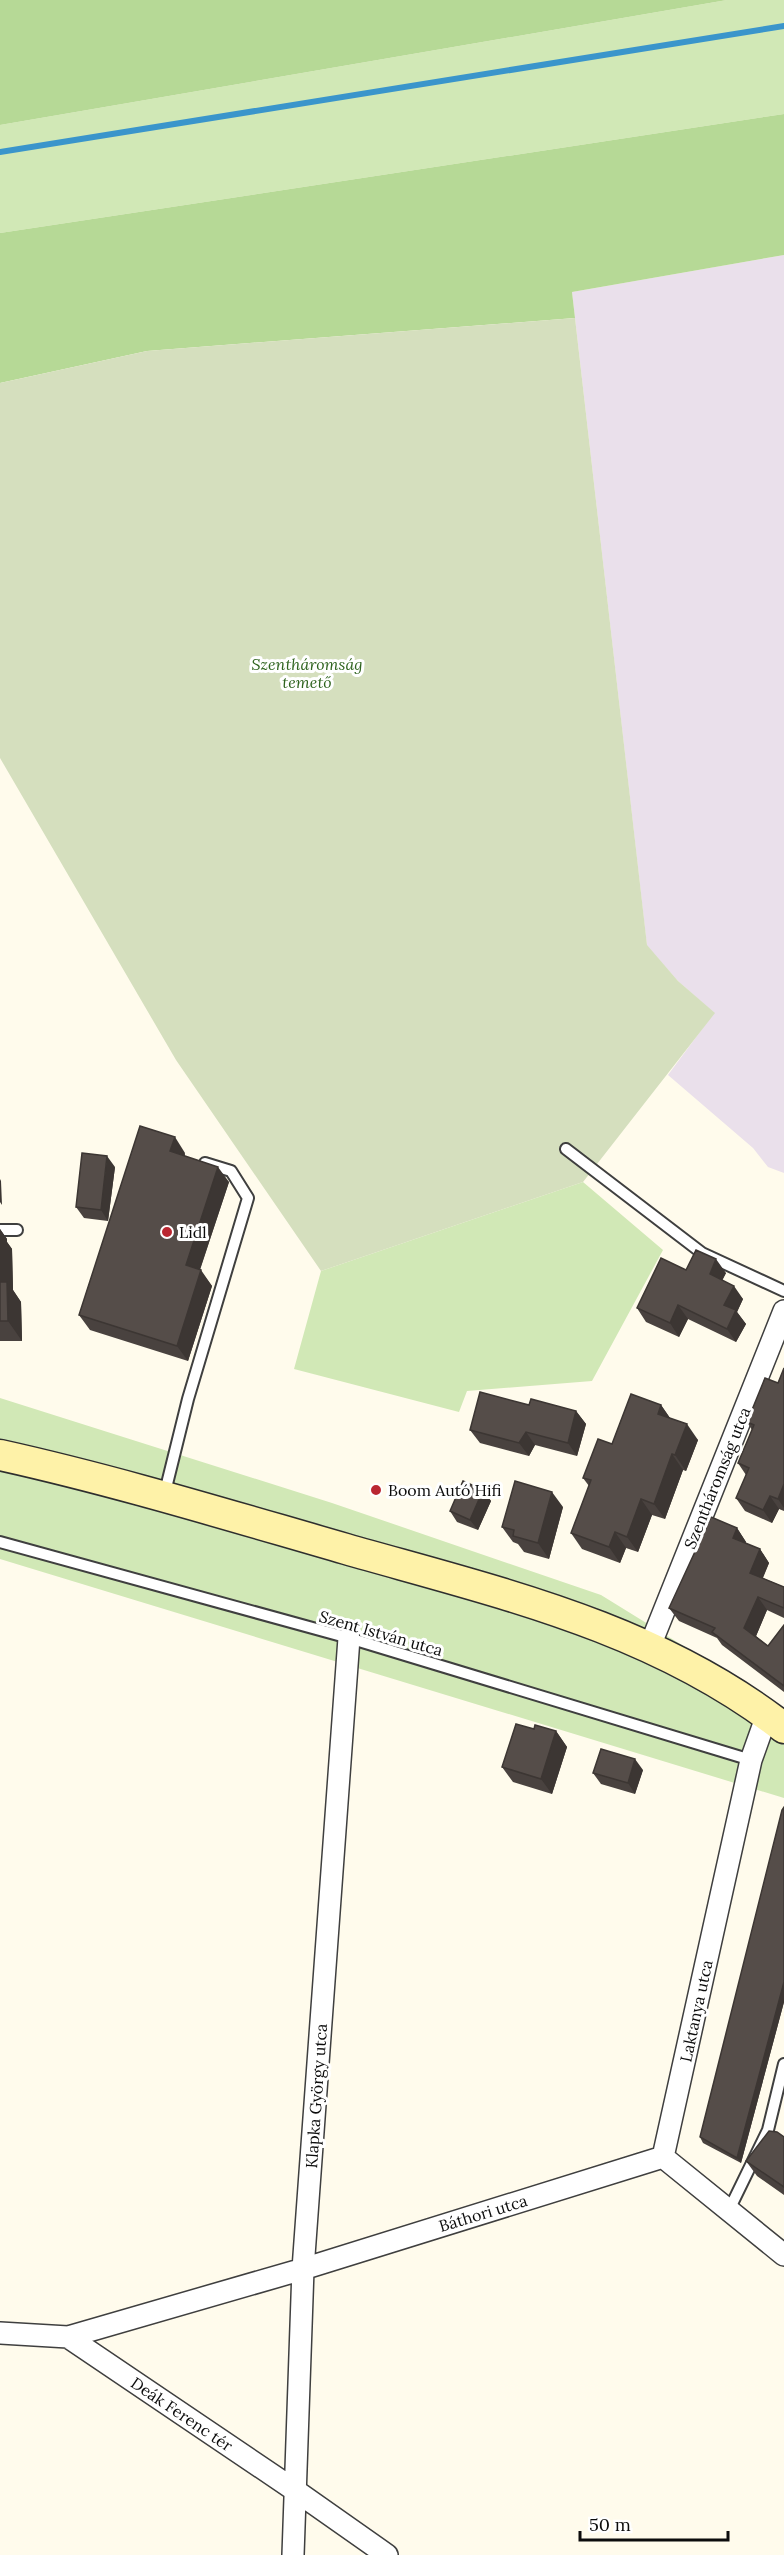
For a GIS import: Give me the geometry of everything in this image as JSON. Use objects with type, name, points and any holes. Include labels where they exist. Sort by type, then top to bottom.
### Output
[{"type":"street","name":"Szentháromság utca","points":[[650,1646],[784,1311]]},
{"type":"street","points":[[0,1455],[164,1496],[562,1611],[650,1646],[724,1687],[775,1721]]},
{"type":"street","name":"Klapka György utca","points":[[293,2555],[303,2269],[349,1638]]},
{"type":"street","name":"Laktanya utca","points":[[663,2157],[751,1760],[775,1721]]},
{"type":"street","points":[[663,2157],[784,2255]]},
{"type":"street","name":"Báthori utca","points":[[303,2269],[663,2157]]},
{"type":"street","points":[[0,2333],[68,2337],[303,2269]]},
{"type":"street","name":"Deák Ferenc tér","points":[[68,2337],[296,2490],[387,2555]]},
{"type":"lane","points":[[566,1149],[702,1253],[784,1291]]},
{"type":"lane","points":[[164,1496],[188,1399],[248,1198],[231,1171],[190,1159]]},
{"type":"lane","points":[[0,1230],[16,1230]]},
{"type":"lane","name":"Szent István utca","points":[[0,1542],[349,1638],[751,1760]]},
{"type":"lane","points":[[729,2211],[772,2133],[784,2064]]},
{"type":"shaded area","points":[[784,255],[784,1173],[768,1167],[753,1148],[668,1075],[714,1013],[678,981],[647,946],[572,292]]},
{"type":"green space","points":[[0,0],[727,0],[0,125]]},
{"type":"green space","points":[[727,0],[784,0],[784,114],[0,233],[0,125]]},
{"type":"green space","points":[[784,114],[784,255],[572,292],[575,318],[147,351],[0,383],[0,233]]},
{"type":"green space","name":"Szentháromság temető","points":[[575,318],[647,945],[678,981],[715,1013],[583,1182],[321,1271],[176,1060],[0,758],[0,383],[147,351]]},
{"type":"green space","points":[[583,1182],[663,1250],[592,1381],[467,1391],[459,1412],[294,1369],[321,1271]]},
{"type":"green space","points":[[0,1398],[332,1503],[601,1595],[784,1708],[784,1798],[0,1559]]},
{"type":"building","name":"Lidl","points":[[140,1126],[175,1137],[170,1151],[218,1167],[186,1265],[201,1270],[177,1346],[79,1315]]},
{"type":"building","points":[[82,1153],[107,1156],[101,1210],[76,1207]]},
{"type":"building","points":[[696,1250],[716,1259],[710,1274],[734,1286],[724,1305],[736,1310],[727,1329],[678,1305],[670,1323],[637,1308],[661,1258],[686,1270]]},
{"type":"building","points":[[0,1282],[7,1282],[8,1321],[0,1321]]},
{"type":"building","points":[[784,1368],[784,1484],[778,1499],[770,1496],[763,1510],[736,1498],[749,1468],[738,1463],[754,1425],[747,1422],[765,1378],[778,1383]]},
{"type":"building","points":[[480,1392],[529,1405],[531,1399],[576,1411],[568,1443],[526,1432],[519,1443],[470,1430]]},
{"type":"building","points":[[631,1394],[661,1405],[658,1414],[687,1424],[675,1455],[672,1454],[654,1504],[641,1499],[627,1537],[615,1532],[609,1547],[571,1533],[591,1480],[583,1478],[598,1439],[612,1444]]},
{"type":"building","points":[[463,1481],[483,1490],[470,1520],[450,1511]]},
{"type":"building","points":[[515,1481],[552,1492],[538,1543],[513,1536],[514,1530],[502,1527]]},
{"type":"building","points":[[711,1517],[737,1528],[733,1538],[760,1549],[750,1573],[784,1587],[784,1608],[758,1597],[744,1628],[768,1646],[784,1625],[784,1686],[712,1632],[715,1628],[669,1608]]},
{"type":"building","points":[[516,1724],[534,1729],[535,1725],[556,1731],[541,1779],[502,1767]]},
{"type":"building","points":[[601,1749],[635,1759],[628,1783],[593,1773]]},
{"type":"building","points":[[784,1807],[784,1982],[737,2158],[700,2137]]},
{"type":"building","points":[[769,2131],[777,2132],[784,2137],[784,2187],[746,2161]]},
{"type":"waterway","points":[[0,152],[784,26]]},
{"type":"place","name":"Lidl","points":[[167,1232]]},
{"type":"place","name":"Boom Autó Hifi","points":[[376,1490]]}]
